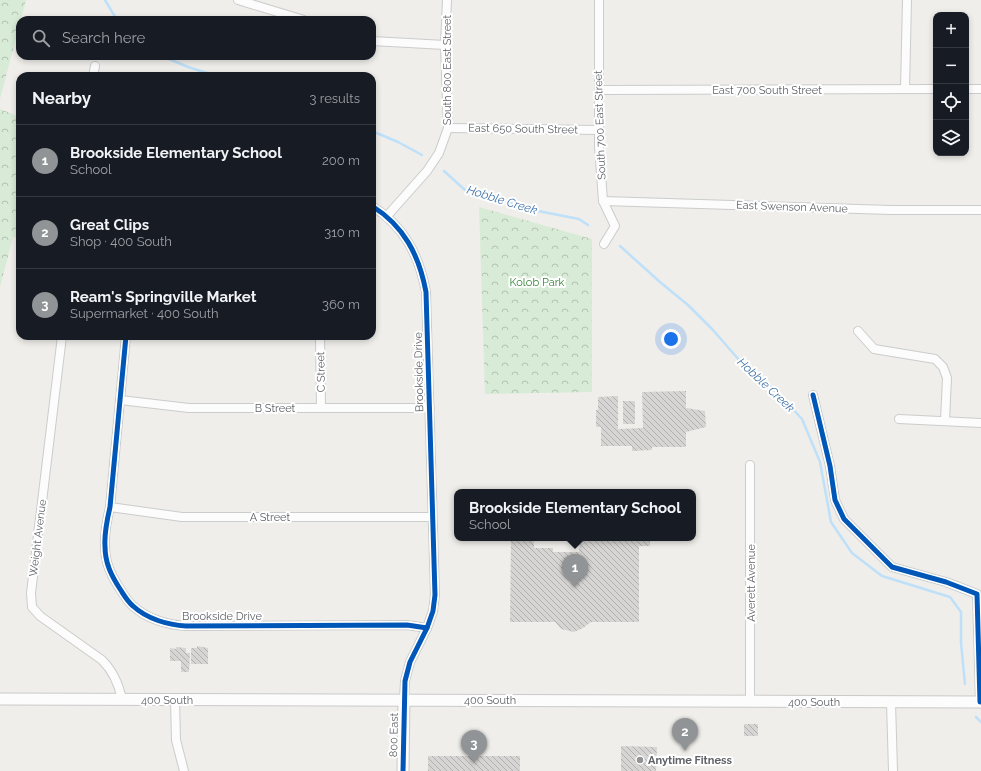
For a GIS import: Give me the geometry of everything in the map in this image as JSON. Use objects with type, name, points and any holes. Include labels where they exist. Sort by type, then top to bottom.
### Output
[{"type":"main road","name":"400 South","points":[[0,699],[404,699],[980,702]]},
{"type":"main road","name":"800 East","points":[[403,771],[404,699]]},
{"type":"street","points":[[238,0],[291,16]]},
{"type":"street","name":"South 800 East Street","points":[[387,216],[427,171],[440,153],[448,128],[445,46],[447,0]]},
{"type":"street","name":"South 700 East Street","points":[[599,0],[598,90],[603,201],[615,226],[604,244]]},
{"type":"street","points":[[905,89],[907,0]]},
{"type":"street","points":[[376,41],[445,46]]},
{"type":"street","points":[[94,72],[95,66]]},
{"type":"street","name":"East 700 South Street","points":[[598,90],[933,89]]},
{"type":"street","points":[[969,89],[981,89]]},
{"type":"street","name":"East 650 South Street","points":[[448,128],[599,130]]},
{"type":"street","name":"East Swenson Avenue","points":[[603,201],[891,210],[981,210]]},
{"type":"street","name":"Brookside Drive","points":[[376,209],[387,216],[399,228],[416,254],[426,292],[435,595],[433,611],[427,628],[410,662],[405,681],[404,699]]},
{"type":"street","points":[[858,331],[874,349],[936,358],[943,367],[947,378],[945,421]]},
{"type":"street","name":"Weight Avenue","points":[[62,340],[31,593],[32,607],[40,616],[102,660],[111,670],[117,682],[122,700]]},
{"type":"street","name":"Brookside Drive","points":[[126,340],[110,507],[104,535],[104,548],[108,570],[133,606],[150,617],[172,625],[407,626],[427,628]]},
{"type":"street","name":"C Street","points":[[320,340],[321,408]]},
{"type":"street","points":[[813,395],[830,466],[835,500],[844,519],[892,567],[946,582],[977,594],[980,702]]},
{"type":"street","name":"B Street","points":[[120,400],[189,408],[430,408]]},
{"type":"street","points":[[899,419],[981,423]]},
{"type":"street","name":"Averett Avenue","points":[[750,466],[750,701]]},
{"type":"street","name":"A Street","points":[[110,507],[182,517],[432,517]]},
{"type":"street","points":[[175,700],[176,740],[184,771]]},
{"type":"street","points":[[891,702],[892,771]]},
{"type":"green space","points":[[0,0],[26,0],[22,16],[16,16],[16,38],[0,99]]},
{"type":"green space","points":[[0,109],[16,115],[16,237],[13,237],[0,287]]},
{"type":"green space","name":"Kolob Park","points":[[479,207],[592,239],[592,392],[485,394]]},
{"type":"building","points":[[686,391],[686,408],[705,411],[706,427],[686,432],[686,447],[652,447],[652,450],[632,451],[632,446],[601,446],[601,427],[596,427],[598,397],[618,396],[618,429],[643,428],[642,392]]},
{"type":"building","points":[[623,401],[635,401],[635,424],[623,424]]},
{"type":"building","points":[[511,541],[534,541],[534,548],[553,548],[553,552],[579,552],[580,541],[650,541],[650,546],[639,546],[639,622],[591,622],[574,632],[561,629],[555,622],[510,622]]},
{"type":"building","points":[[197,646],[208,648],[208,664],[191,664],[191,648],[197,648]]},
{"type":"building","points":[[176,647],[186,648],[186,653],[190,653],[189,672],[181,672],[181,661],[170,661],[170,648],[176,649]]},
{"type":"building","points":[[744,724],[758,724],[758,736],[744,736]]},
{"type":"building","points":[[621,746],[657,747],[656,771],[621,771]]},
{"type":"building","points":[[428,756],[520,756],[520,771],[428,771]]},
{"type":"waterway","name":"Hobble Creek","points":[[105,0],[115,16]]},
{"type":"waterway","name":"Hobble Creek","points":[[171,60],[204,72]]},
{"type":"waterway","name":"Hobble Creek","points":[[376,133],[398,142],[422,155]]},
{"type":"waterway","name":"Hobble Creek","points":[[444,171],[465,190],[533,210],[579,219],[588,225]]},
{"type":"waterway","name":"Hobble Creek","points":[[620,246],[688,305],[712,329],[740,361],[779,394],[802,419],[820,462],[831,522],[852,553],[882,576],[950,597],[961,612],[961,643],[965,684]]},
{"type":"waterway","name":"Hobble Creek","points":[[976,717],[981,722]]},
{"type":"cycle path","points":[[376,209],[393,223],[408,243],[419,266],[426,292],[435,595],[433,611],[427,628],[410,662],[405,681],[403,771]]},
{"type":"cycle path","points":[[126,340],[110,507],[106,526],[105,552],[111,574],[131,604],[151,618],[186,626],[407,625],[427,628]]},
{"type":"cycle path","points":[[813,395],[830,466],[835,500],[844,519],[892,567],[946,582],[977,594],[980,702]]},
{"type":"place","name":"Brookside Elementary School","points":[[575,587]]},
{"type":"place","name":"Great Clips","points":[[685,751]]},
{"type":"place","name":"Anytime Fitness","points":[[640,760]]},
{"type":"place","name":"Ream's Springville Market","points":[[474,763]]}]
